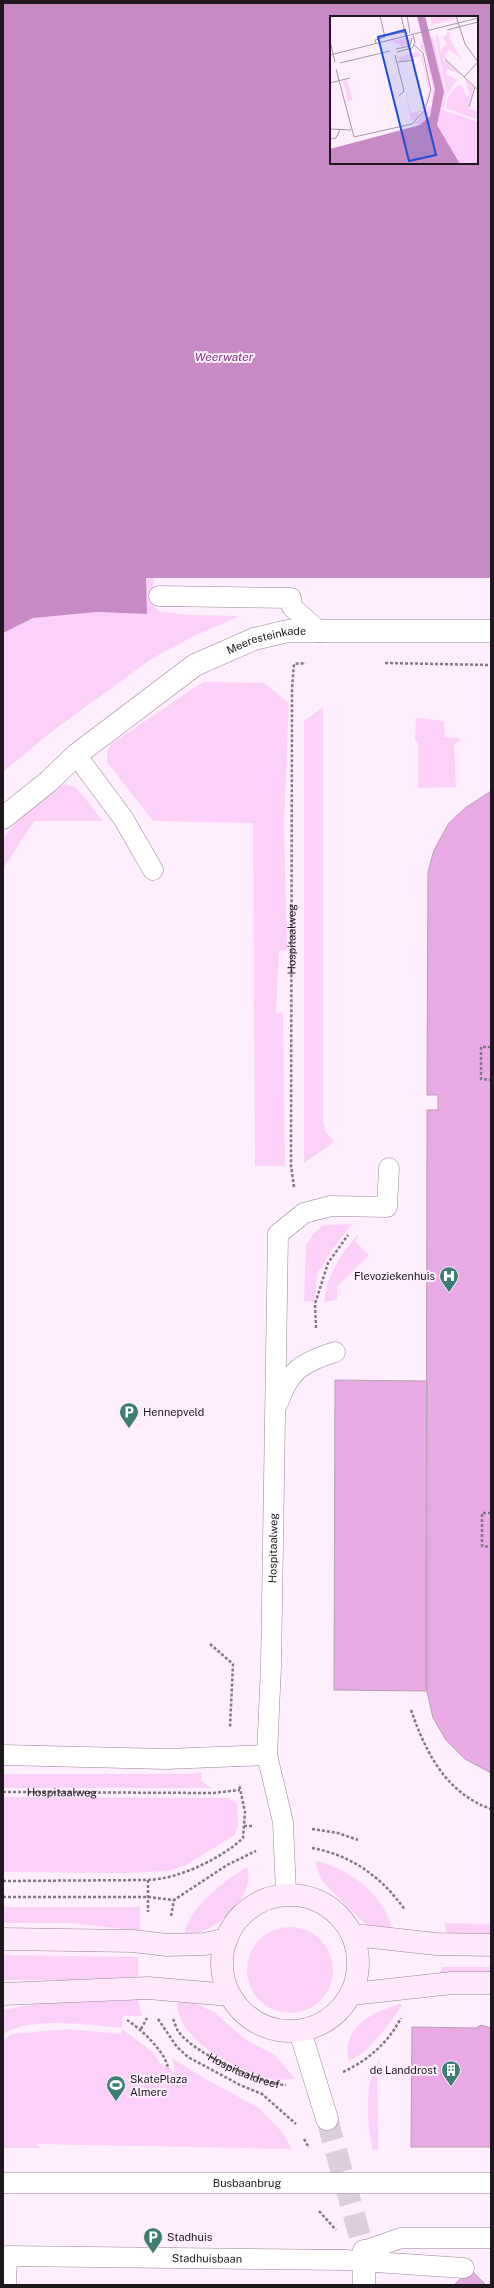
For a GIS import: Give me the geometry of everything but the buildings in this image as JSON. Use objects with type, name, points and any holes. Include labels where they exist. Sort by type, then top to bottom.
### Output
[{"type":"main road","points":[[286,1894],[310,1897],[328,1905],[343,1919],[354,1935],[359,1955],[358,1975],[352,1994],[339,2012],[321,2024],[300,2031],[279,2030],[258,2024],[241,2011],[230,1995],[222,1972],[223,1949],[230,1929],[242,1914],[256,1903],[272,1896],[286,1894]]},
{"type":"main road","points":[[354,1935],[436,1944],[491,1945]]},
{"type":"main road","points":[[3,1939],[82,1939],[158,1944],[205,1944],[227,1939]]},
{"type":"main road","points":[[352,1994],[452,1983],[491,1983]]},
{"type":"main road","points":[[3,1994],[157,1988],[230,1995]]},
{"type":"street","name":"Meeresteinkade","points":[[3,818],[49,781],[76,755],[195,665],[254,639],[288,631],[491,631]]},
{"type":"street","points":[[300,2031],[327,2119]]},
{"type":"street","points":[[364,2256],[364,2285]]},
{"type":"lane","points":[[159,596],[291,598],[292,607],[320,632]]},
{"type":"lane","points":[[76,755],[123,818],[153,870]]},
{"type":"lane","name":"Hospitaalweg","points":[[286,1894],[283,1822],[267,1755],[271,1666],[278,1234],[304,1213],[331,1206],[387,1207],[389,1168]]},
{"type":"lane","points":[[274,1417],[284,1384],[294,1370],[316,1358],[335,1352]]},
{"type":"lane","points":[[3,1755],[166,1759],[267,1755]]},
{"type":"lane","name":"Busbaanbrug","points":[[3,2183],[491,2183]]},
{"type":"lane","points":[[364,2256],[401,2238],[491,2238]]},
{"type":"lane","name":"Stadhuisbaan","points":[[6,2285],[7,2256],[364,2256]]},
{"type":"lane","points":[[364,2256],[464,2268]]},
{"type":"path","name":"Hospitaalweg","points":[[304,1213],[293,1184],[291,1166],[292,688],[294,664],[308,663]]},
{"type":"path","points":[[377,663],[491,665]]},
{"type":"path","points":[[491,1047],[481,1047],[481,1079],[491,1080]]},
{"type":"path","points":[[316,1358],[315,1304],[328,1263],[359,1220],[372,1217],[372,1206]]},
{"type":"path","points":[[491,1514],[482,1513],[482,1546],[491,1547]]},
{"type":"path","points":[[411,1710],[420,1737],[434,1763],[452,1787],[477,1804],[491,1809]]},
{"type":"path","name":"Hospitaalweg","points":[[3,1792],[212,1793],[240,1790]]},
{"type":"path","points":[[3,1880],[160,1880],[192,1869],[234,1846],[243,1838]]},
{"type":"path","points":[[158,1944],[174,1900],[227,1865],[255,1852],[284,1845],[313,1848],[334,1854],[372,1873],[407,1914],[410,1942]]},
{"type":"path","points":[[148,1880],[148,1898],[158,1944]]},
{"type":"path","points":[[3,1896],[148,1898],[174,1900]]},
{"type":"path","name":"Hospitaaldreef","points":[[157,1988],[178,2031],[201,2051],[239,2071],[282,2084],[300,2085],[335,2076],[360,2064],[384,2043],[396,2027],[407,2007],[410,1988]]},
{"type":"path","name":"Hospitaaldreef","points":[[157,1988],[152,2009],[177,2047],[188,2057],[267,2097],[287,2115],[299,2130]]},
{"type":"path","points":[[127,2020],[141,2029],[162,2054],[168,2063],[168,2069]]},
{"type":"path","points":[[302,2136],[308,2148]]},
{"type":"shaded area","points":[[146,578],[154,578],[152,602],[158,611],[191,615],[240,616],[192,637],[150,660],[50,733],[3,772],[3,633],[33,618],[97,612],[146,614]]},
{"type":"shaded area","points":[[203,682],[264,683],[289,703],[284,822],[287,950],[279,951],[276,1013],[283,1012],[285,1166],[255,1166],[253,823],[153,821],[107,762],[107,752],[111,744]]},
{"type":"shaded area","points":[[323,707],[323,1118],[325,1131],[334,1142],[304,1163],[304,721]]},
{"type":"shaded area","points":[[420,718],[444,721],[445,737],[458,738],[460,740],[454,745],[456,787],[418,788],[418,742],[415,740],[416,719]]},
{"type":"shaded area","points":[[63,784],[76,787],[103,821],[34,821],[3,869],[3,839],[5,836],[21,817],[56,787]]},
{"type":"shaded area","points":[[352,1224],[333,1248],[317,1274],[315,1302],[304,1301],[306,1243],[308,1243],[313,1234],[323,1225]]},
{"type":"shaded area","points":[[357,1235],[358,1238],[355,1241],[369,1255],[337,1287],[337,1300],[324,1302],[331,1274],[345,1250]]},
{"type":"shaded area","points":[[201,1772],[201,1781],[212,1788],[3,1788],[3,1774],[189,1774]]},
{"type":"shaded area","points":[[3,1797],[229,1798],[237,1804],[238,1825],[235,1835],[186,1865],[168,1871],[127,1873],[3,1872]]},
{"type":"shaded area","points":[[317,1861],[343,1871],[365,1886],[383,1907],[393,1932],[368,1926],[357,1916],[322,1881],[315,1863]]},
{"type":"shaded area","points":[[247,1867],[249,1877],[247,1887],[236,1907],[218,1923],[209,1928],[200,1932],[184,1934],[188,1923],[201,1904],[228,1879]]},
{"type":"shaded area","points":[[3,1907],[140,1907],[140,1931],[71,1923],[3,1923]]},
{"type":"shaded area","points":[[444,1923],[491,1924],[491,1935],[447,1935]]},
{"type":"shaded area","points":[[290,1927],[306,1931],[320,1940],[329,1954],[333,1970],[329,1986],[320,2000],[306,2009],[290,2013],[274,2009],[260,2000],[251,1986],[247,1970],[251,1954],[260,1940],[274,1931]]},
{"type":"shaded area","points":[[3,1955],[138,1957],[138,1980],[3,1980]]},
{"type":"shaded area","points":[[442,1967],[491,1967],[491,1976],[439,1976]]},
{"type":"shaded area","points":[[101,1999],[138,2000],[142,2016],[123,2016],[122,2028],[45,2023],[15,2028],[3,2034],[3,2010],[52,2001]]},
{"type":"shaded area","points":[[177,2001],[194,2003],[214,2012],[246,2040],[275,2055],[295,2079],[274,2080],[257,2075],[226,2061],[211,2052],[187,2029],[179,2016]]},
{"type":"shaded area","points":[[400,2004],[402,2005],[399,2010],[377,2039],[364,2051],[349,2061],[349,2039],[354,2030],[370,2017],[390,2007]]},
{"type":"shaded area","name":"SkatePlaza Almere","points":[[69,2029],[120,2034],[122,2029],[154,2053],[159,2062],[175,2073],[172,2058],[204,2078],[259,2108],[282,2132],[292,2149],[36,2144],[41,2148],[3,2148],[3,2041],[11,2034]]},
{"type":"shaded area","points":[[380,2060],[377,2072],[378,2150],[373,2150],[368,2116],[369,2090],[371,2078]]},
{"type":"water","name":"Weerwater","points":[[3,3],[491,3],[491,578],[146,578],[147,614],[97,612],[33,618],[3,633]]},
{"type":"tunnel","points":[[327,2119],[364,2251]]},
{"type":"place","name":"Flevoziekenhuis","points":[[449,1293]]},
{"type":"place","name":"Hennepveld","points":[[129,1429]]},
{"type":"place","name":"de Landdrost","points":[[451,2087]]},
{"type":"place","name":"SkatePlaza Almere","points":[[116,2102]]},
{"type":"place","name":"Stadhuis","points":[[153,2254]]}]
